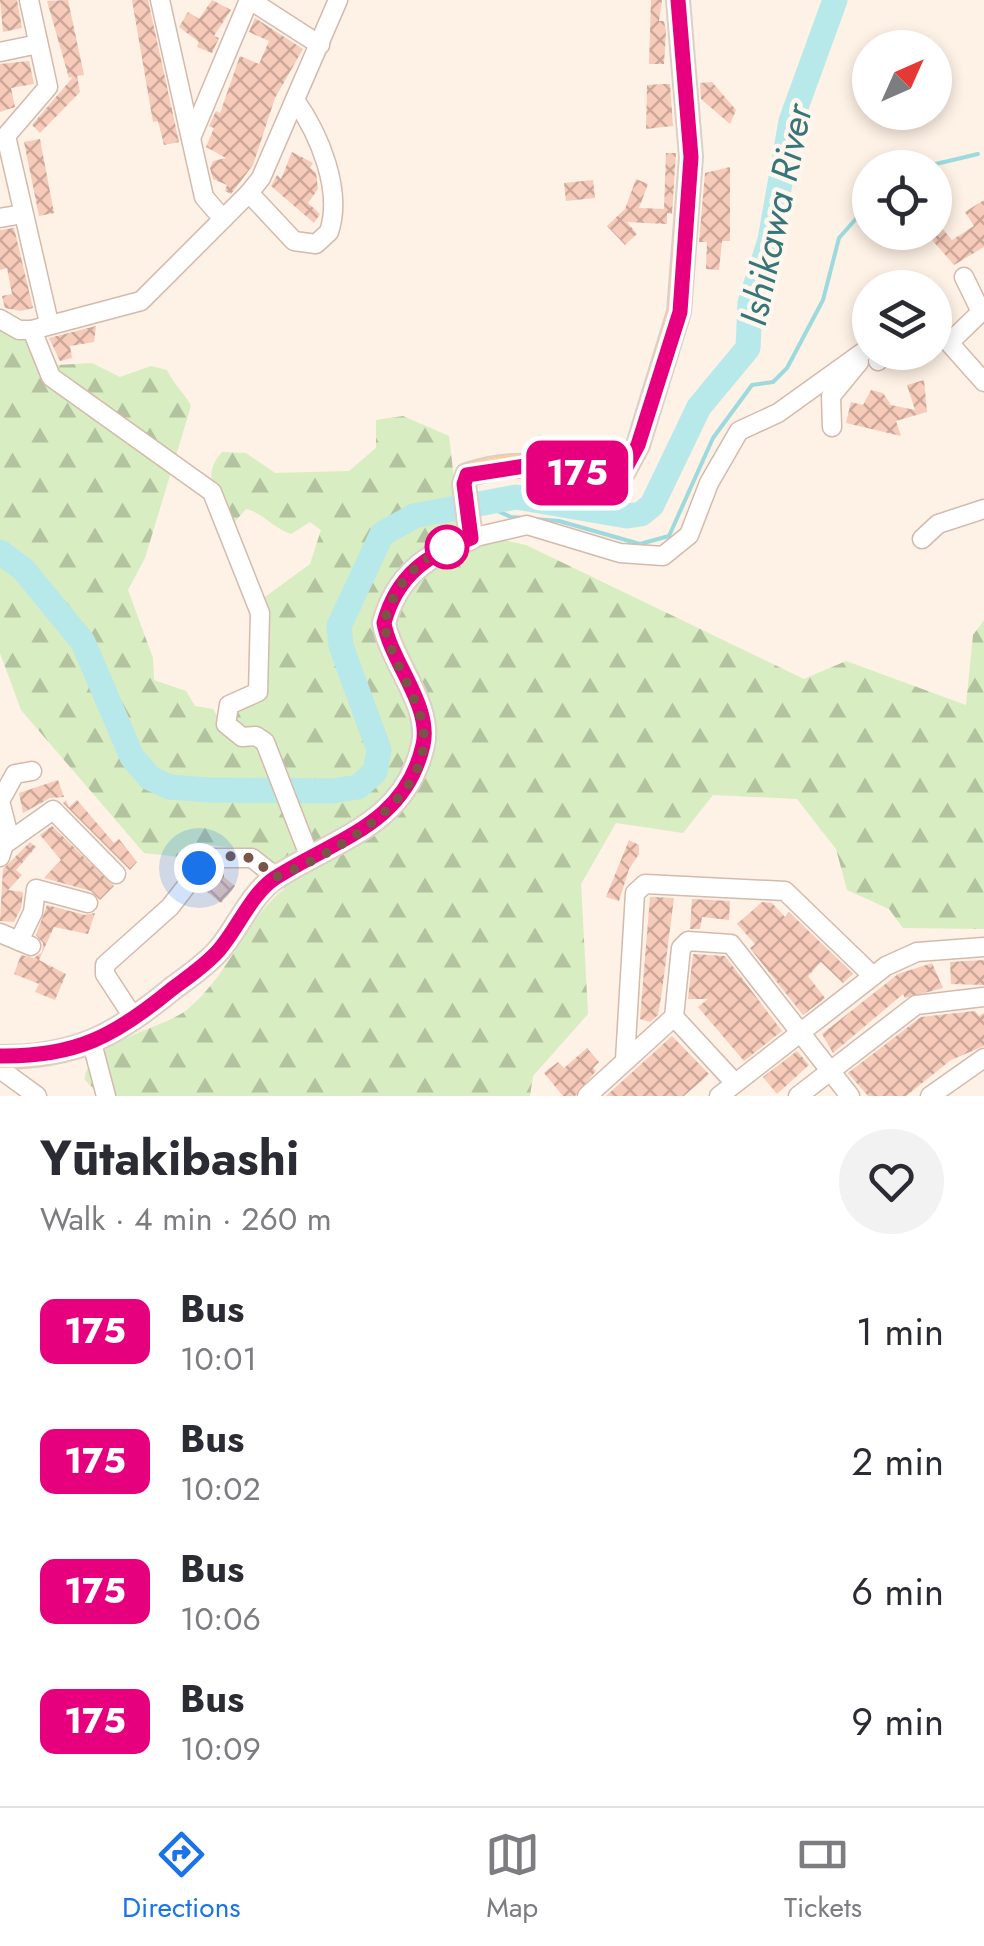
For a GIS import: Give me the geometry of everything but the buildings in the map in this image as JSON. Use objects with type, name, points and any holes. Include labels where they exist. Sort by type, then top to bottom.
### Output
[{"type":"main road","points":[[0,1056],[38,1057],[92,1043],[135,1020],[215,955],[276,877],[308,853],[385,816],[414,770],[424,741],[422,720],[384,623],[397,588],[411,571],[425,558],[471,535],[464,484],[467,475],[538,464],[611,478],[632,460],[680,312],[691,157],[678,0]]},
{"type":"street","points":[[29,0],[48,88],[3,136],[23,214],[51,377],[212,492],[260,613],[258,692],[230,706],[226,724],[242,738],[256,736],[264,742],[308,853]]},
{"type":"street","points":[[160,0],[204,197],[223,219]]},
{"type":"street","points":[[191,138],[250,0],[320,45]]},
{"type":"street","points":[[0,319],[19,330],[141,302],[249,193],[296,100],[338,0]]},
{"type":"street","points":[[0,52],[38,44]]},
{"type":"street","points":[[249,193],[294,241],[316,244],[329,232],[332,198],[322,150],[296,100]]},
{"type":"street","points":[[0,218],[23,214]]},
{"type":"street","points":[[952,340],[981,312],[964,277]]},
{"type":"street","points":[[952,342],[984,382]]},
{"type":"street","points":[[471,535],[526,524],[620,553],[663,556],[689,535],[709,483],[738,431],[778,413],[852,366]]},
{"type":"street","points":[[832,427],[832,396],[857,370]]},
{"type":"street","points":[[922,539],[938,524],[984,510]]},
{"type":"street","points":[[4,849],[0,804],[15,774],[32,771]]},
{"type":"street","points":[[4,849],[54,810],[116,874]]},
{"type":"street","points":[[135,1020],[104,974],[105,965],[170,907],[208,858],[252,858],[276,877]]},
{"type":"street","points":[[624,1060],[635,893],[645,884],[785,890],[874,976]]},
{"type":"street","points":[[0,933],[25,944],[36,889],[88,902]]},
{"type":"street","points":[[587,1096],[674,1016],[682,948],[688,941],[731,944],[850,1096]]},
{"type":"street","points":[[719,1096],[874,976],[917,952],[984,946]]},
{"type":"street","points":[[798,1096],[916,1006],[984,997]]},
{"type":"street","points":[[674,1016],[735,1083]]},
{"type":"street","points":[[92,1043],[106,1096]]},
{"type":"street","points":[[930,1096],[984,1058]]},
{"type":"street","points":[[0,1068],[38,1096]]},
{"type":"green space","points":[[0,327],[29,336],[41,366],[92,363],[120,377],[151,366],[167,370],[191,406],[145,558],[128,590],[153,658],[154,680],[186,691],[195,706],[213,709],[219,719],[247,705],[267,643],[265,597],[310,564],[321,530],[310,522],[291,534],[246,509],[232,525],[213,488],[215,461],[222,452],[246,453],[275,473],[349,471],[376,448],[376,420],[403,416],[449,436],[460,530],[526,545],[804,679],[846,661],[966,705],[973,635],[984,620],[984,929],[903,928],[889,909],[847,890],[836,849],[797,799],[713,795],[683,833],[616,823],[581,884],[588,1014],[533,1076],[530,1096],[112,1096],[96,1091],[85,1080],[98,1056],[188,1009],[215,980],[259,915],[284,889],[267,858],[253,850],[209,845],[189,858],[144,853],[21,710],[0,653]]},
{"type":"waterway","name":"Ishikawa River","points":[[0,552],[23,569],[83,642],[132,757],[150,778],[169,787],[208,790],[332,791],[358,787],[375,772],[379,750],[341,646],[339,626],[382,534],[414,516],[516,497],[627,516],[641,514],[652,505],[699,407],[748,348],[750,303],[770,240],[791,121],[835,0]]},
{"type":"waterway","points":[[952,160],[978,154]]},
{"type":"waterway","points":[[480,503],[511,517],[559,521],[640,544],[669,536],[713,438],[752,385],[773,382],[787,368],[823,300],[839,238],[852,223]]},
{"type":"bus line","name":"175","points":[[0,1056],[38,1057],[87,1045],[135,1020],[215,955],[276,877],[362,833],[385,816],[401,794],[424,741],[422,720],[386,638],[384,623],[397,588],[411,571],[425,558],[471,538],[464,484],[467,475],[508,465],[538,464],[611,478],[624,471],[632,460],[680,312],[691,157],[678,0]]},
{"type":"route","points":[[199,868],[216,855],[245,856],[276,877],[362,833],[385,816],[401,794],[424,741],[422,720],[386,638],[384,623],[397,588],[411,571],[425,558],[447,547]]}]
